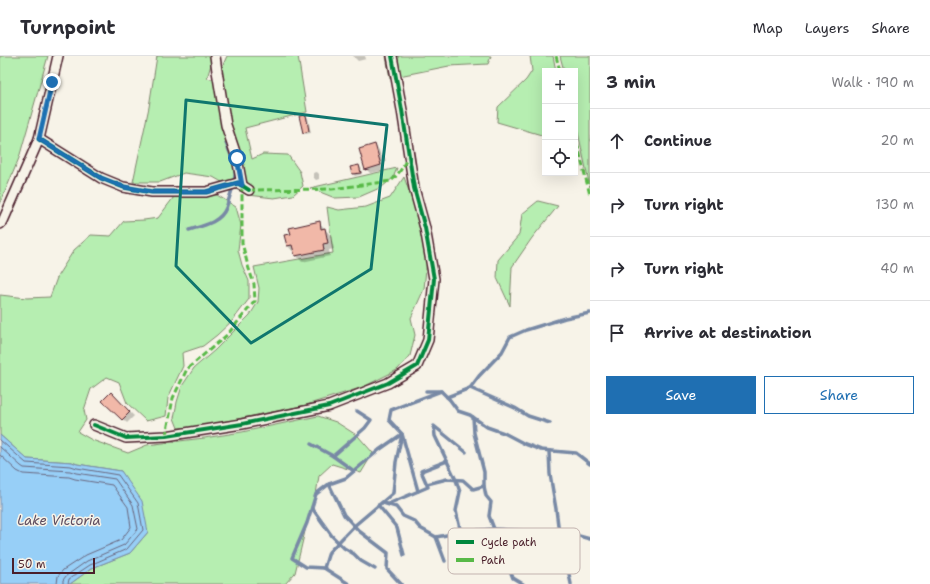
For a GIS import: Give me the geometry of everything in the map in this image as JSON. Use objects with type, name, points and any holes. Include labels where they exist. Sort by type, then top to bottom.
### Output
[{"type":"street","points":[[0,224],[3,221],[39,139],[58,56]]},
{"type":"street","points":[[39,139],[101,178],[124,187],[152,192],[206,192],[238,183],[245,188],[226,125],[215,56]]},
{"type":"street","points":[[94,425],[126,438],[166,436],[242,424],[329,406],[388,383],[417,366],[428,340],[434,279],[425,228],[414,188],[392,56]]},
{"type":"highlighted area","points":[[186,100],[387,125],[371,269],[251,343],[176,266]]},
{"type":"green space","points":[[0,56],[48,56],[19,158],[0,204]]},
{"type":"green space","points":[[157,56],[212,56],[213,58],[207,78],[216,80],[227,56],[298,56],[307,112],[245,128],[252,159],[263,154],[288,155],[300,172],[303,186],[293,195],[274,198],[248,195],[213,177],[184,173],[160,182],[133,182],[149,107]]},
{"type":"green space","points":[[386,56],[491,56],[488,64],[449,66],[390,79]]},
{"type":"green space","points":[[530,56],[553,56],[555,68],[542,68],[542,135],[497,122],[498,107],[526,80],[532,71]]},
{"type":"green space","points":[[560,56],[590,56],[590,187],[578,133],[578,68],[563,68]]},
{"type":"green space","points":[[397,168],[393,178],[382,187],[359,197],[335,198],[310,188]]},
{"type":"green space","points":[[404,177],[414,205],[427,259],[424,289],[411,318],[415,335],[410,356],[397,370],[363,387],[306,405],[198,427],[178,428],[174,418],[182,386],[194,368],[215,350],[250,315],[258,302],[259,288],[254,267],[333,253],[327,207],[339,210],[366,207],[390,198]]},
{"type":"green space","points":[[200,189],[217,195],[236,207],[241,225],[238,250],[242,265],[249,281],[249,299],[233,320],[217,335],[203,346],[182,353],[183,366],[168,398],[166,416],[146,421],[127,403],[119,382],[107,377],[91,389],[84,410],[86,420],[78,432],[92,440],[128,453],[147,445],[242,432],[318,416],[336,422],[358,436],[373,453],[361,473],[332,464],[319,476],[316,494],[307,523],[295,573],[285,584],[70,584],[92,568],[130,553],[148,532],[121,471],[72,462],[27,459],[0,435],[0,295],[27,298],[50,297],[58,275],[74,250],[91,235],[111,236],[124,221],[158,218],[177,193]]},
{"type":"green space","points":[[538,201],[558,206],[532,238],[512,267],[510,306],[497,278],[498,260],[519,235],[522,214]]},
{"type":"water","name":"Lake Victoria","points":[[0,435],[27,459],[72,462],[121,471],[142,501],[148,532],[130,553],[92,568],[70,584],[0,584]]},
{"type":"building","points":[[306,115],[309,131],[303,133],[299,116]]},
{"type":"building","points":[[375,144],[381,165],[365,170],[359,149]]},
{"type":"building","points":[[359,165],[361,173],[352,174],[350,167]]},
{"type":"building","points":[[320,221],[321,229],[325,228],[328,243],[323,244],[324,250],[295,256],[292,245],[287,246],[284,235],[291,234],[289,228]]},
{"type":"building","points":[[111,392],[130,412],[122,420],[102,401]]},
{"type":"waterway","points":[[226,143],[235,165]]},
{"type":"waterway","points":[[189,230],[210,223],[220,217],[227,206],[235,171]]},
{"type":"waterway","points":[[447,397],[470,388],[479,376],[502,352],[510,337],[526,330],[565,318],[590,313]]},
{"type":"waterway","points":[[470,388],[515,408],[528,416],[550,423]]},
{"type":"waterway","points":[[426,391],[441,391],[458,411],[470,415],[487,427],[504,433],[525,444],[541,450],[576,453],[590,464]]},
{"type":"waterway","points":[[324,568],[329,552],[354,526],[393,493],[396,462],[402,434],[389,420],[391,410],[441,391]]},
{"type":"waterway","points":[[333,456],[365,428],[371,420],[357,411]]},
{"type":"waterway","points":[[473,417],[474,433],[484,472],[486,496],[491,502],[489,516],[494,528]]},
{"type":"waterway","points":[[460,528],[456,511],[460,492],[456,480],[435,436],[434,426],[466,452]]},
{"type":"waterway","points":[[349,584],[324,568],[306,567],[292,558],[307,523],[316,494],[329,484],[346,478],[379,450],[402,434],[418,491]]},
{"type":"waterway","points":[[311,444],[333,456],[354,471]]},
{"type":"waterway","points":[[549,451],[550,474],[558,528]]},
{"type":"waterway","points":[[388,504],[428,487],[421,471],[447,461]]},
{"type":"waterway","points":[[427,484],[447,479],[463,480],[473,489],[484,486]]},
{"type":"waterway","points":[[329,484],[344,515],[359,531],[388,553],[387,569],[401,584]]},
{"type":"waterway","points":[[383,503],[396,507],[403,516],[414,521],[420,528],[436,537],[445,561]]},
{"type":"waterway","points":[[378,505],[397,528],[404,555]]},
{"type":"waterway","points":[[312,508],[332,536],[344,548],[354,554],[361,561],[375,569]]},
{"type":"waterway","points":[[436,537],[448,535]]},
{"type":"waterway","points":[[580,536],[590,539]]},
{"type":"waterway","points":[[511,574],[513,578],[523,584]]},
{"type":"waterway","points":[[569,574],[571,584]]},
{"type":"marked path","points":[[556,56],[559,68]]},
{"type":"marked path","points":[[576,140],[590,195]]},
{"type":"marked path","points":[[249,190],[332,189],[391,181],[401,170],[408,155]]},
{"type":"marked path","points":[[166,436],[173,398],[187,369],[227,335],[255,301],[254,284],[242,243],[242,185]]},
{"type":"cycle path","points":[[94,425],[126,438],[166,436],[242,424],[329,406],[388,383],[417,366],[428,340],[434,279],[425,228],[414,188],[392,56]]},
{"type":"cycle path","points":[[39,139],[101,178],[123,187],[152,192],[206,192],[238,183],[249,190]]},
{"type":"route","points":[[52,82],[39,139],[101,178],[124,187],[152,192],[206,192],[238,183],[242,185],[237,158]]}]
